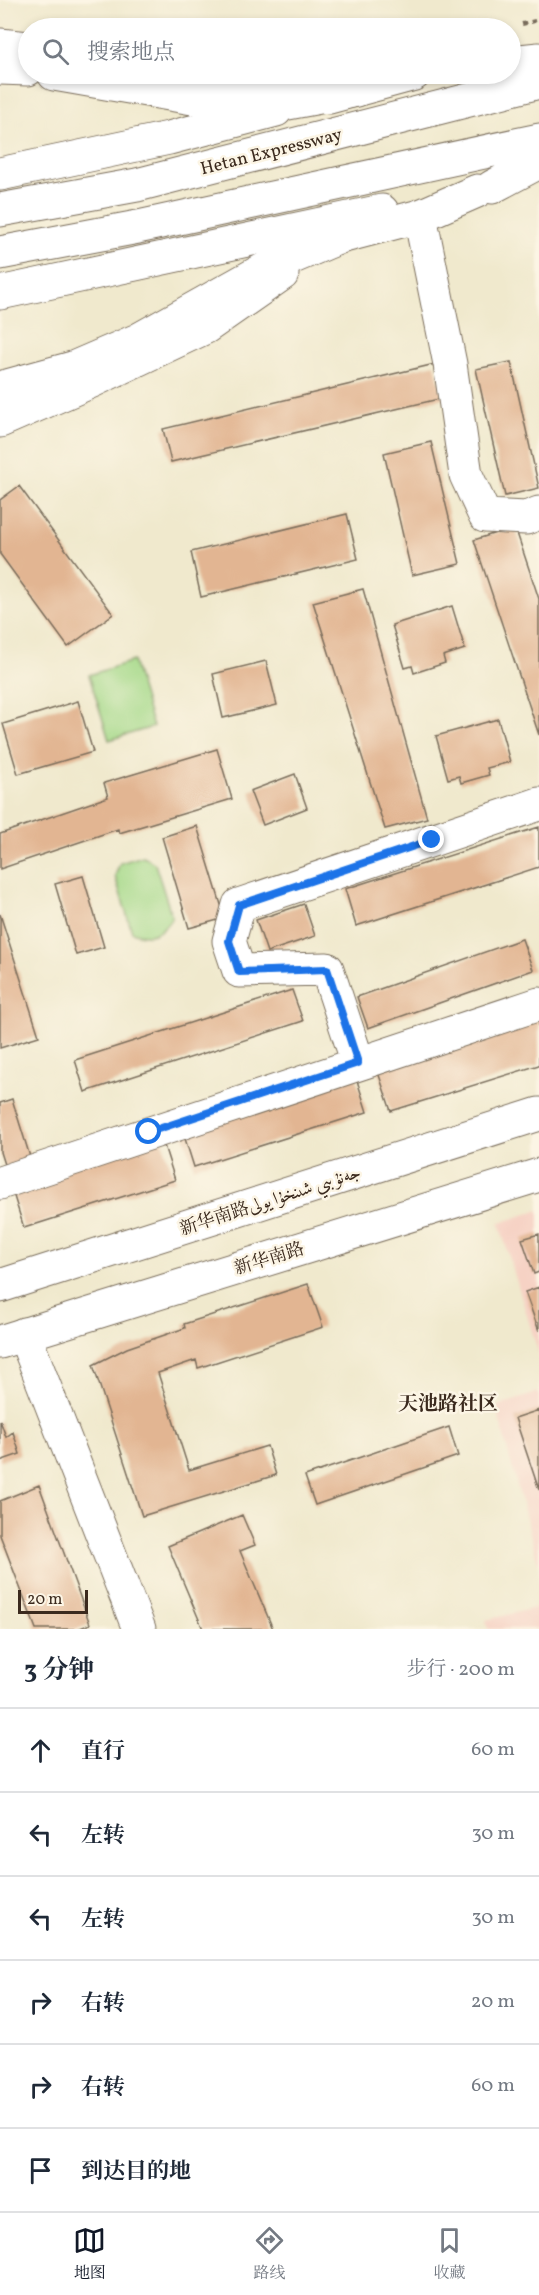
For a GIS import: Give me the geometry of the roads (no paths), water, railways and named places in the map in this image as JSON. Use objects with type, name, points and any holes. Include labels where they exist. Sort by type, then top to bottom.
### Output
[{"type":"main road","points":[[0,45],[18,47]]},
{"type":"main road","points":[[521,61],[539,59]]},
{"type":"main road","points":[[0,68],[18,69]]},
{"type":"main road","name":"Hetan Expressway","points":[[0,210],[138,185],[539,82]]},
{"type":"main road","points":[[112,84],[256,109],[345,92]]},
{"type":"main road","points":[[246,84],[264,88],[345,92]]},
{"type":"main road","points":[[0,174],[169,138],[376,84]]},
{"type":"main road","points":[[0,252],[138,227],[539,140]]},
{"type":"main road","points":[[0,388],[74,368],[138,340],[265,269],[340,237],[420,216],[485,189],[539,162]]},
{"type":"main road","points":[[0,293],[539,176]]},
{"type":"main road","points":[[420,216],[450,364],[466,475],[485,516],[526,518],[539,513]]},
{"type":"main road","points":[[0,421],[92,381],[206,327],[328,242]]},
{"type":"main road","points":[[358,1063],[327,969],[239,972],[229,941],[239,905],[539,804]]},
{"type":"main road","points":[[0,1183],[539,1004]]},
{"type":"main road","name":"新华南路جەنۇبىي شىنخۇا يولى","points":[[0,1286],[539,1114]]},
{"type":"main road","name":"新华南路","points":[[12,1338],[539,1175]]},
{"type":"main road","points":[[12,1338],[139,1629]]},
{"type":"district","name":"天池路社区","points":[[448,1403]]}]
